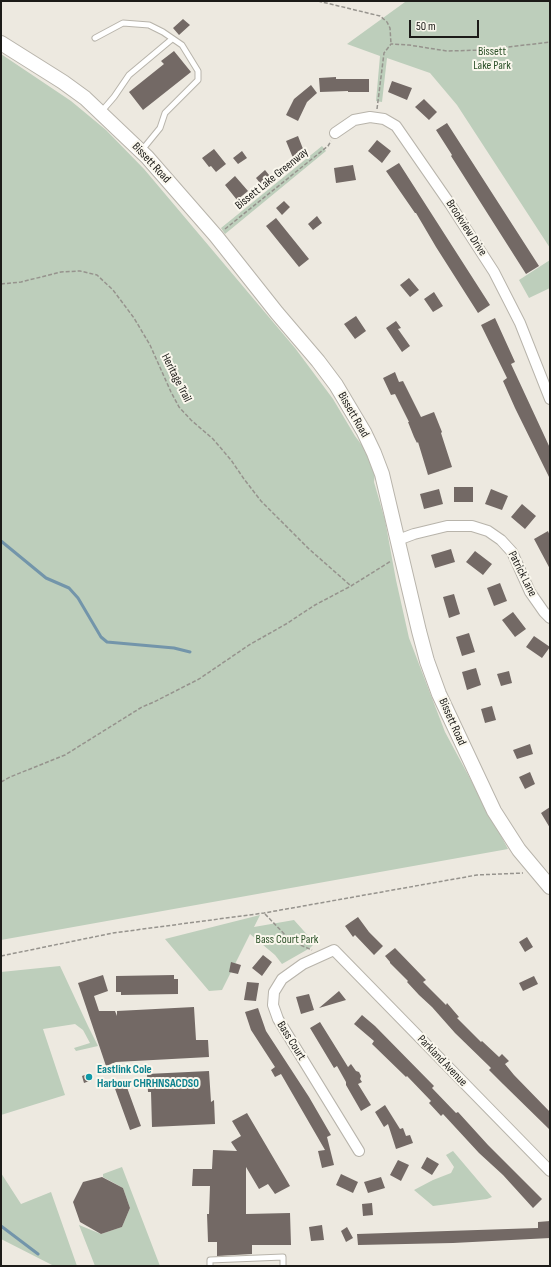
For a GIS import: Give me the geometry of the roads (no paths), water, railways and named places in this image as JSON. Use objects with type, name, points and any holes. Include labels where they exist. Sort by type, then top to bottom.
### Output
[{"type":"main road","name":"Bissett Road","points":[[1,44],[63,82],[85,98],[141,151],[216,236],[336,385],[356,418],[374,453],[382,474],[427,661],[439,694],[494,811],[519,850],[550,887]]},
{"type":"street","name":"Brookview Drive","points":[[335,133],[354,120],[376,117],[388,120],[396,126],[479,247],[494,272],[517,317],[550,398]]},
{"type":"street","name":"Patrick Lane","points":[[398,540],[414,534],[447,526],[472,526],[488,531],[501,540],[512,552],[530,592],[540,608],[550,618]]},
{"type":"street","name":"Bass Court","points":[[334,950],[303,964],[282,979],[274,992],[272,1001],[273,1008],[280,1023],[359,1151]]},
{"type":"street","name":"Parkland Avenue","points":[[334,950],[550,1171]]},
{"type":"lane","points":[[95,38],[123,22],[149,25],[163,32],[182,46],[198,70],[198,80],[165,113],[160,128],[141,151]]},
{"type":"lane","points":[[101,113],[129,75],[172,39]]},
{"type":"lane","points":[[210,1266],[210,1260],[283,1257],[283,1266]]},
{"type":"waterway","points":[[1,541],[46,578],[69,588],[78,598],[101,637],[107,642],[174,648],[190,652]]},
{"type":"waterway","points":[[1,1226],[38,1254]]},
{"type":"place","name":"Eastlink Cole Harbour CHRHNSACDS0","points":[[89,1077]]},
{"type":"park label","name":"Bissett Lake Park","points":[[492,59]]},
{"type":"park label","name":"Bass Court Park","points":[[287,940]]}]
